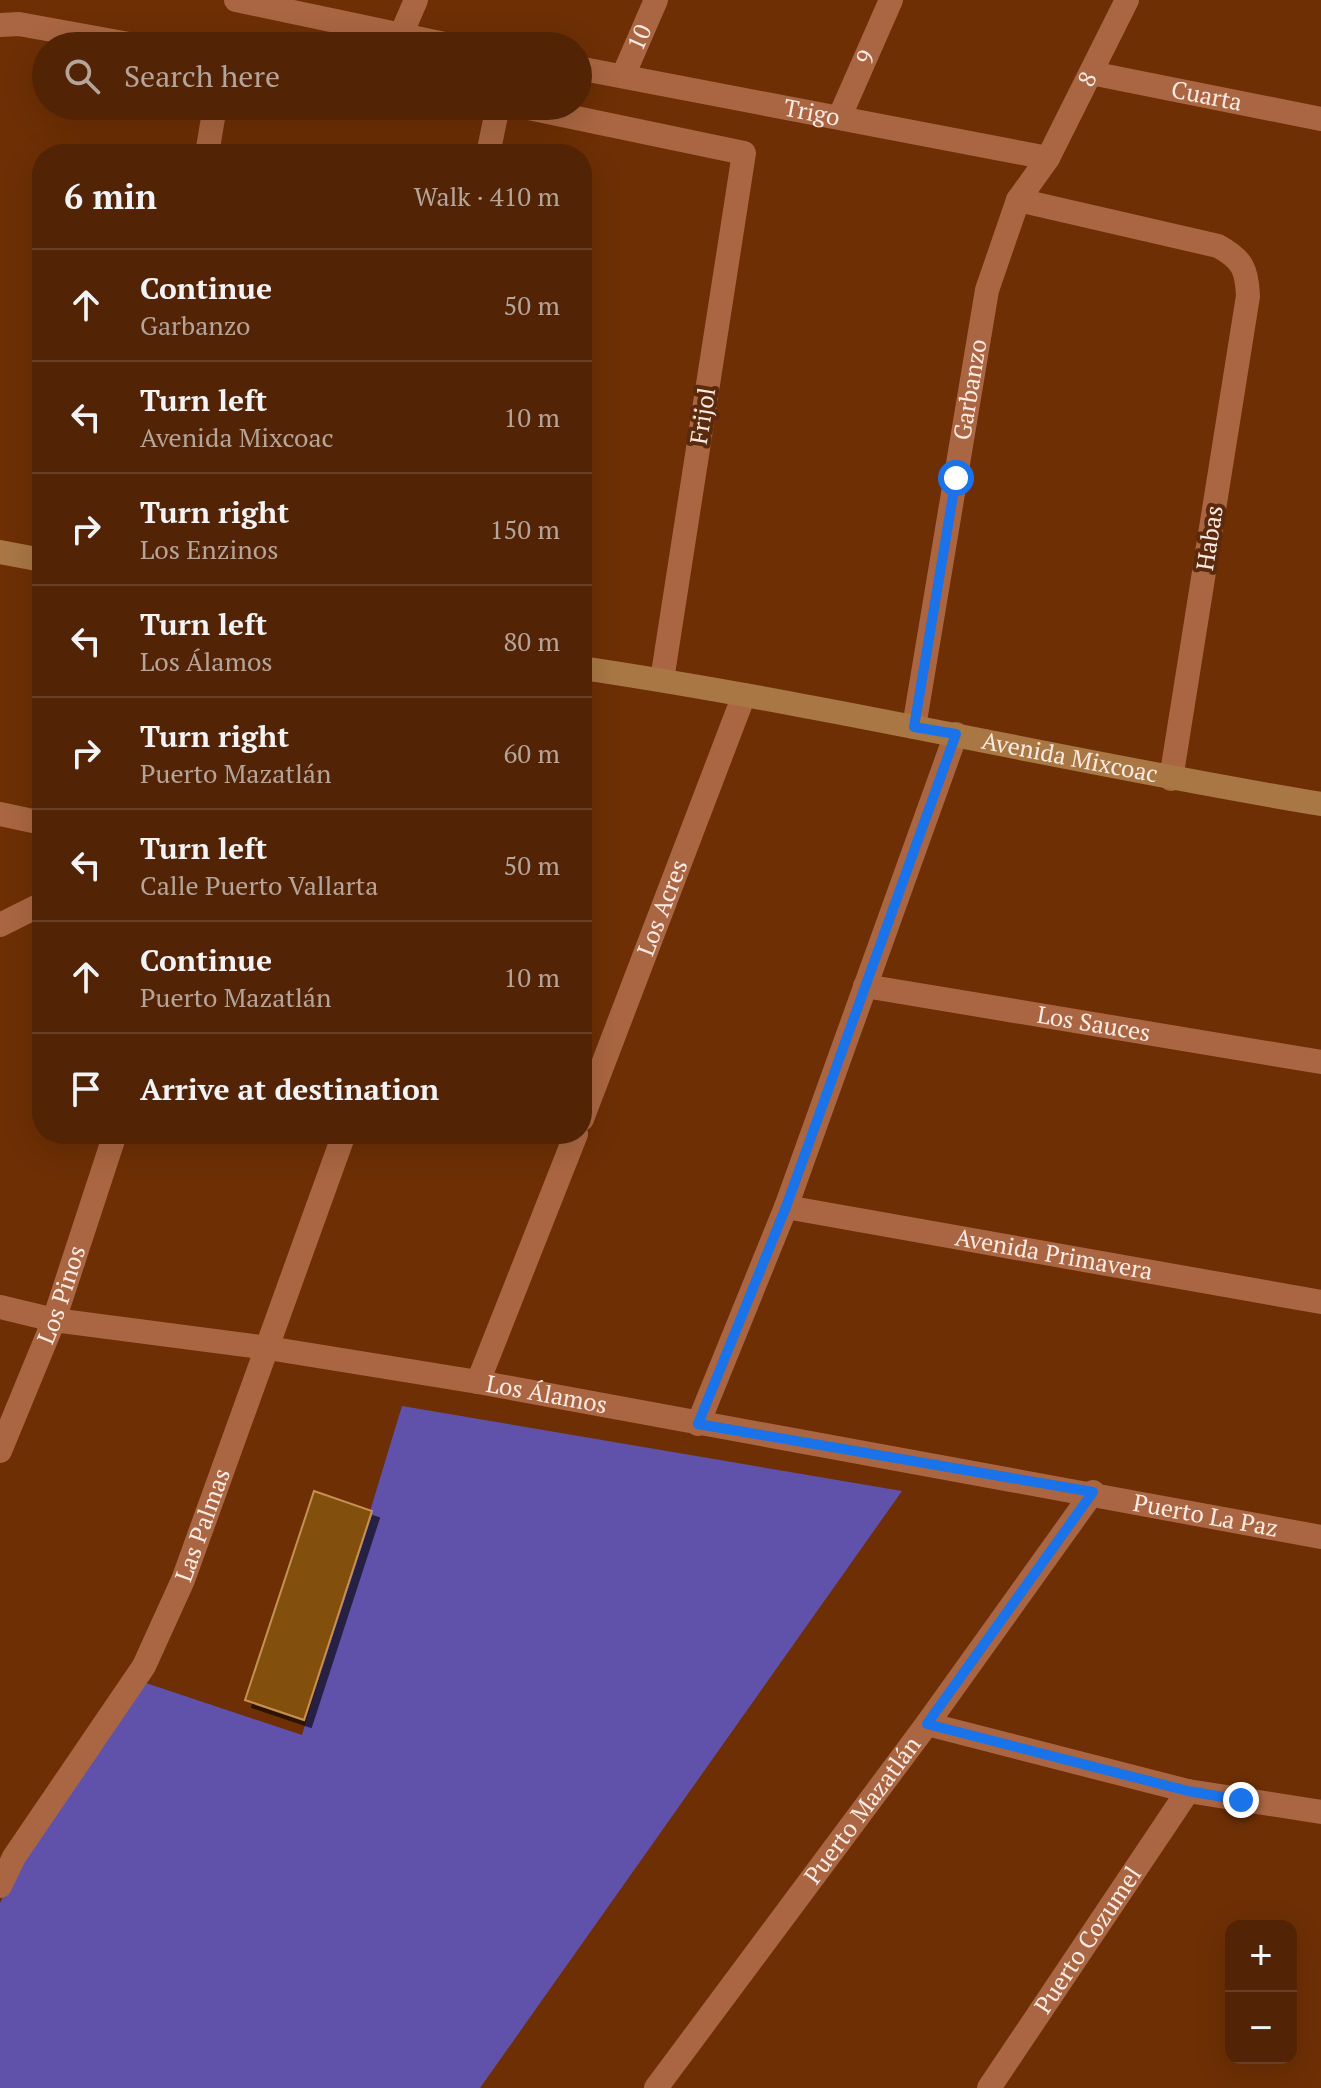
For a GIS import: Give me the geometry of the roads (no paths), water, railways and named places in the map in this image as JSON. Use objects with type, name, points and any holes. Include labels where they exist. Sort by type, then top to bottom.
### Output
[{"type":"street","points":[[236,0],[378,32]]},
{"type":"street","points":[[402,32],[416,0]]},
{"type":"street","name":"10","points":[[623,76],[656,0]]},
{"type":"street","name":"9","points":[[840,116],[891,0]]},
{"type":"street","name":"8","points":[[1048,158],[1127,0]]},
{"type":"street","points":[[0,25],[19,24],[63,32]]},
{"type":"street","name":"Trigo","points":[[592,70],[1048,158]]},
{"type":"street","name":"Cuarta","points":[[1091,73],[1321,119]]},
{"type":"street","points":[[209,144],[213,120]]},
{"type":"street","points":[[490,144],[495,120]]},
{"type":"street","name":"Frijol","points":[[586,120],[744,153],[662,680]]},
{"type":"street","name":"Garbanzo","points":[[914,727],[987,290],[1018,200],[1048,158]]},
{"type":"street","name":"Habas","points":[[1018,200],[1218,246],[1238,257],[1247,272],[1248,296],[1171,779]]},
{"type":"street","points":[[0,552],[32,558]]},
{"type":"street","name":"Avenida Mixcoac","points":[[592,670],[956,734],[1171,779],[1321,804]]},
{"type":"street","name":"Los Acres","points":[[592,1093],[744,695]]},
{"type":"street","points":[[698,1424],[786,1207],[956,734]]},
{"type":"street","points":[[0,814],[32,821]]},
{"type":"street","points":[[0,925],[32,909]]},
{"type":"street","name":"Los Sauces","points":[[865,986],[1321,1062]]},
{"type":"street","name":"Los Pinos","points":[[0,1451],[54,1320],[112,1144]]},
{"type":"street","name":"Las Palmas","points":[[0,1886],[14,1857],[144,1666],[183,1580],[340,1144]]},
{"type":"street","points":[[478,1382],[572,1144]]},
{"type":"street","name":"Avenida Primavera","points":[[786,1207],[1321,1302]]},
{"type":"street","name":"Los Álamos","points":[[0,1307],[54,1320],[268,1348],[478,1382],[698,1424],[1093,1492]]},
{"type":"street","name":"Puerto La Paz","points":[[1093,1492],[1321,1537]]},
{"type":"street","name":"Puerto Mazatlán","points":[[656,2088],[927,1724],[1093,1492]]},
{"type":"street","points":[[927,1724],[1188,1791],[1321,1812]]},
{"type":"street","name":"Puerto Cozumel","points":[[989,2088],[1188,1791]]}]
